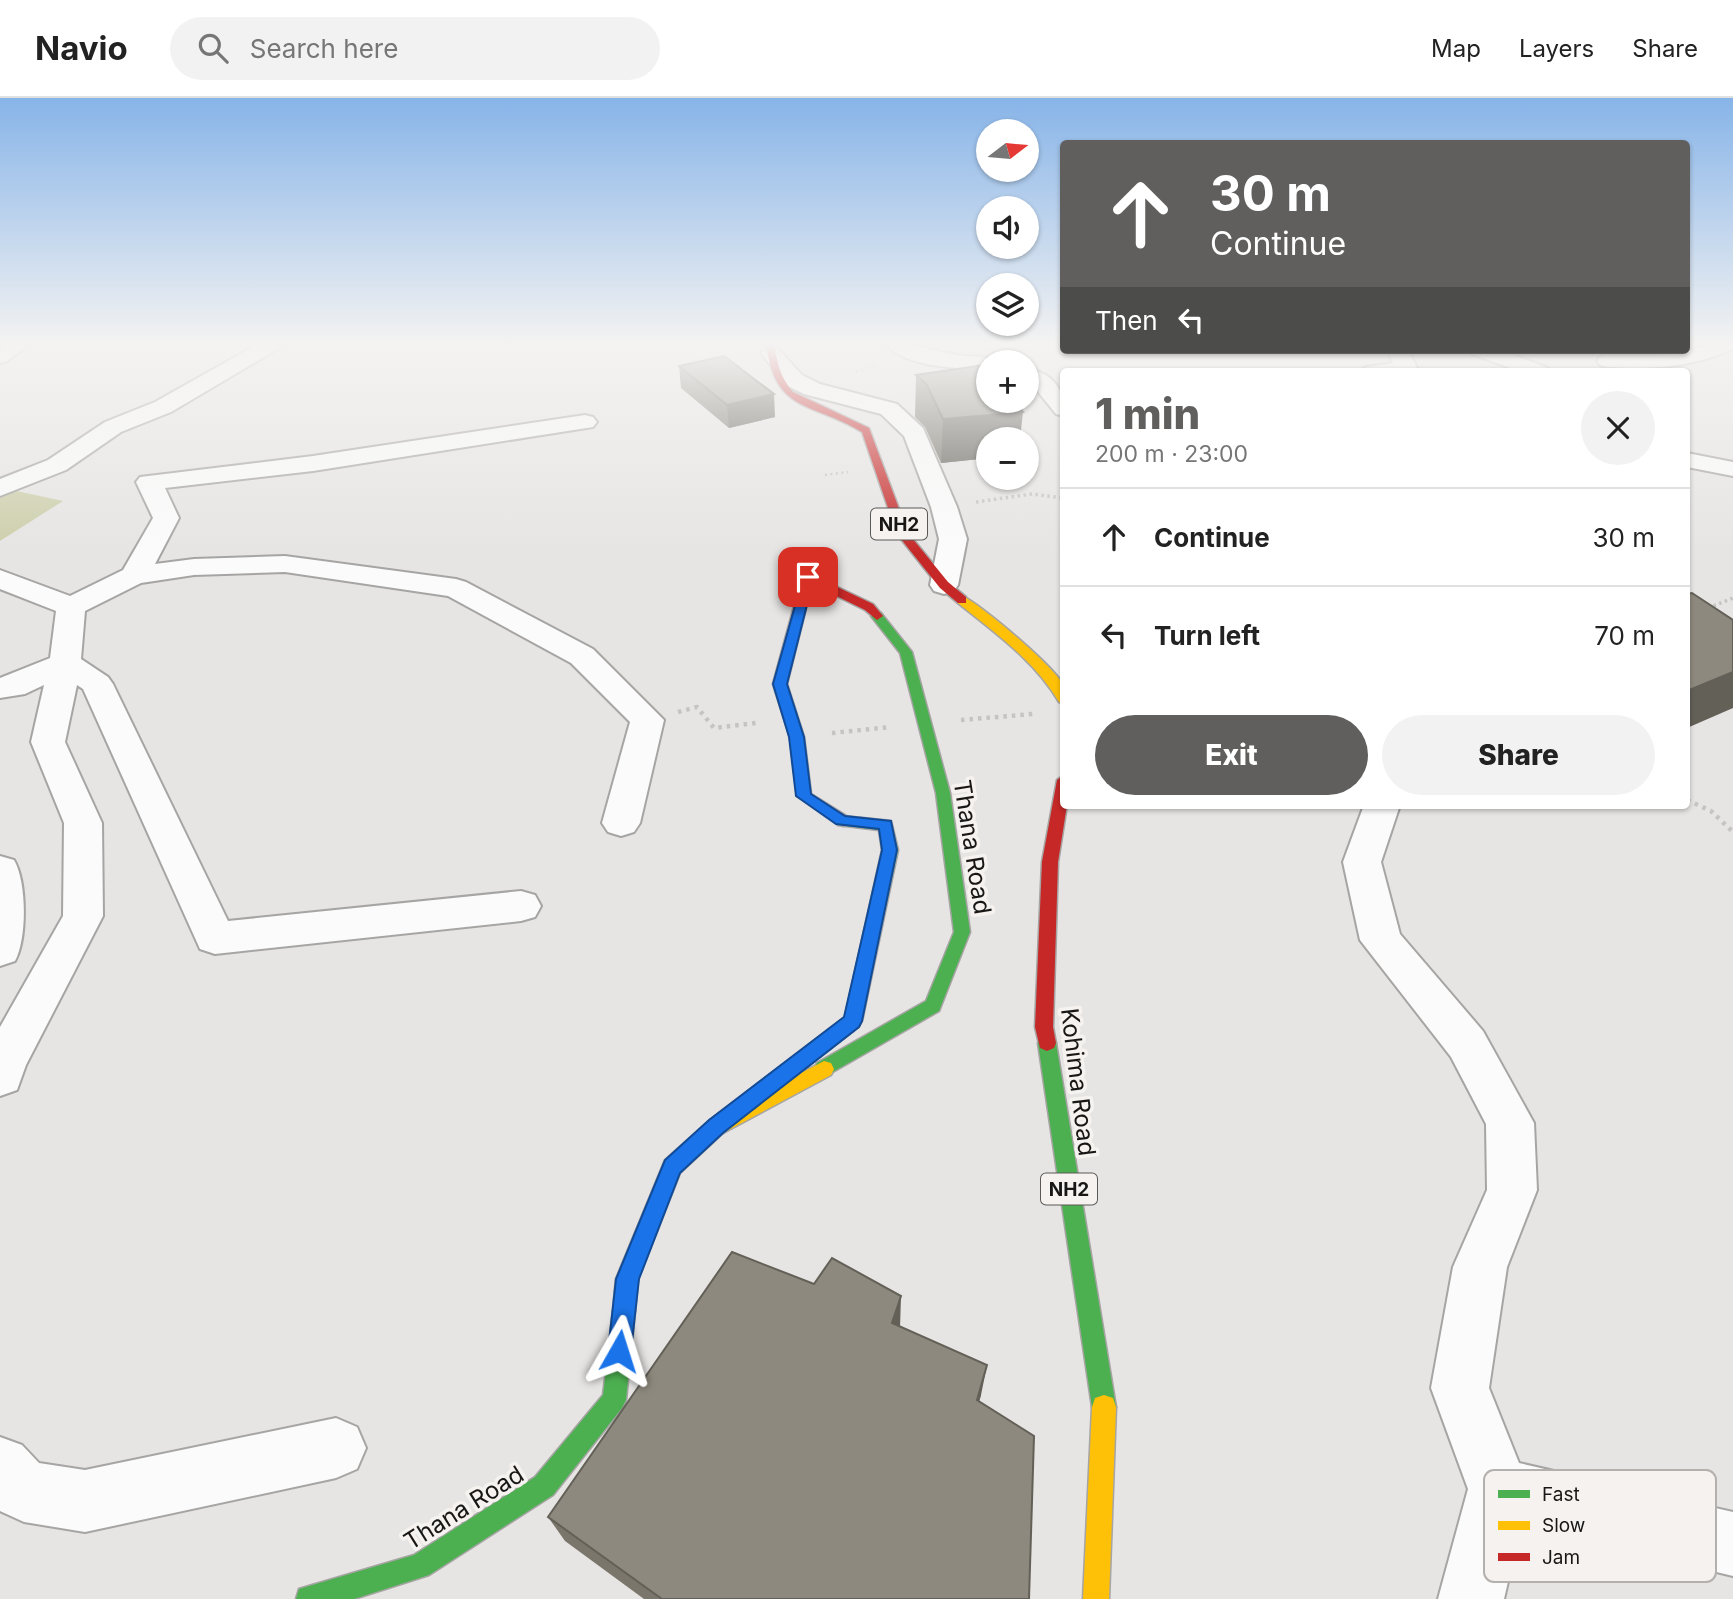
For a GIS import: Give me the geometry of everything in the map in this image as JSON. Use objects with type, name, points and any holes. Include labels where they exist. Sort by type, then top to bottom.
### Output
[{"type":"main road","name":"NH2","points":[[831,413],[852,420],[866,430],[903,534],[944,585],[1034,660],[1060,689]]},
{"type":"main road","name":"Thana Road","points":[[309,1599],[420,1566],[544,1486],[614,1400],[627,1279],[672,1167],[716,1126],[881,1038],[933,1006],[962,932],[943,793],[906,652],[869,607],[808,577],[780,684],[791,719]]},
{"type":"main road","points":[[716,1126],[853,1021],[890,850],[886,825],[841,821],[804,796],[797,737],[791,719]]},
{"type":"main road","name":"Kohima Road","points":[[1060,805],[1051,862],[1044,1027],[1104,1408],[1096,1599]]},
{"type":"street","points":[[0,488],[57,465],[113,427],[148,413]]},
{"type":"street","points":[[893,413],[915,433],[944,507],[953,539],[944,585]]},
{"type":"street","points":[[134,576],[166,518],[149,482],[291,468],[428,444],[585,422]]},
{"type":"street","points":[[1690,461],[1733,469]]},
{"type":"street","points":[[0,579],[71,607],[134,576],[194,567],[285,564],[456,588],[582,656],[647,720],[621,823]]},
{"type":"street","points":[[0,1076],[3,1064],[83,916],[83,823],[48,742],[65,663],[71,607]]},
{"type":"street","points":[[0,688],[13,687],[65,663]]},
{"type":"street","points":[[65,663],[97,684],[215,938],[521,906]]},
{"type":"street","points":[[1381,809],[1362,862],[1381,940],[1467,1044],[1510,1123],[1512,1190],[1480,1267],[1460,1388],[1492,1470]]},
{"type":"street","points":[[0,870],[3,937],[0,950]]},
{"type":"street","points":[[0,1467],[24,1491],[85,1501],[336,1448]]},
{"type":"street","points":[[1471,1599],[1484,1548]]},
{"type":"path","points":[[944,507],[1032,494],[1060,498]]},
{"type":"path","points":[[1699,612],[1727,598],[1733,598]]},
{"type":"path","points":[[647,720],[696,707],[714,728],[791,719]]},
{"type":"path","points":[[797,737],[1030,714],[1041,716]]},
{"type":"path","points":[[1690,801],[1711,811],[1733,832]]},
{"type":"green space","points":[[12,490],[63,501],[0,541],[0,498]]},
{"type":"building","points":[[940,413],[1011,413],[943,419]]},
{"type":"building","points":[[1690,593],[1733,620],[1733,672],[1690,690]]},
{"type":"building","points":[[732,1252],[814,1284],[832,1258],[901,1296],[892,1323],[987,1365],[977,1400],[1034,1436],[1029,1599],[662,1599],[548,1517]]},
{"type":"traffic: fast","points":[[824,1069],[933,1006],[962,932],[943,793],[906,652],[877,616]]},
{"type":"traffic: fast","points":[[716,1127],[853,1021],[890,850],[886,825],[843,821]]},
{"type":"traffic: fast","points":[[1047,1043],[1104,1407]]},
{"type":"traffic: fast","points":[[309,1599],[420,1566],[544,1486],[614,1400],[624,1311]]},
{"type":"traffic: slow","points":[[962,600],[1035,661],[1060,690]]},
{"type":"traffic: slow","points":[[624,1311],[627,1279],[672,1167],[716,1127],[824,1069]]},
{"type":"traffic: slow","points":[[1096,1599],[1104,1407]]},
{"type":"traffic: jam","points":[[831,413],[866,430],[903,534],[944,585],[962,600]]},
{"type":"traffic: jam","points":[[843,821],[804,796],[797,737],[780,684],[808,577],[869,607],[877,616]]},
{"type":"traffic: jam","points":[[1047,1043],[1044,1027],[1050,862],[1060,803]]},
{"type":"route","points":[[619,1351],[627,1279],[672,1167],[716,1126],[853,1021],[890,850],[886,825],[841,821],[804,796],[797,737],[780,684],[808,577]]}]
